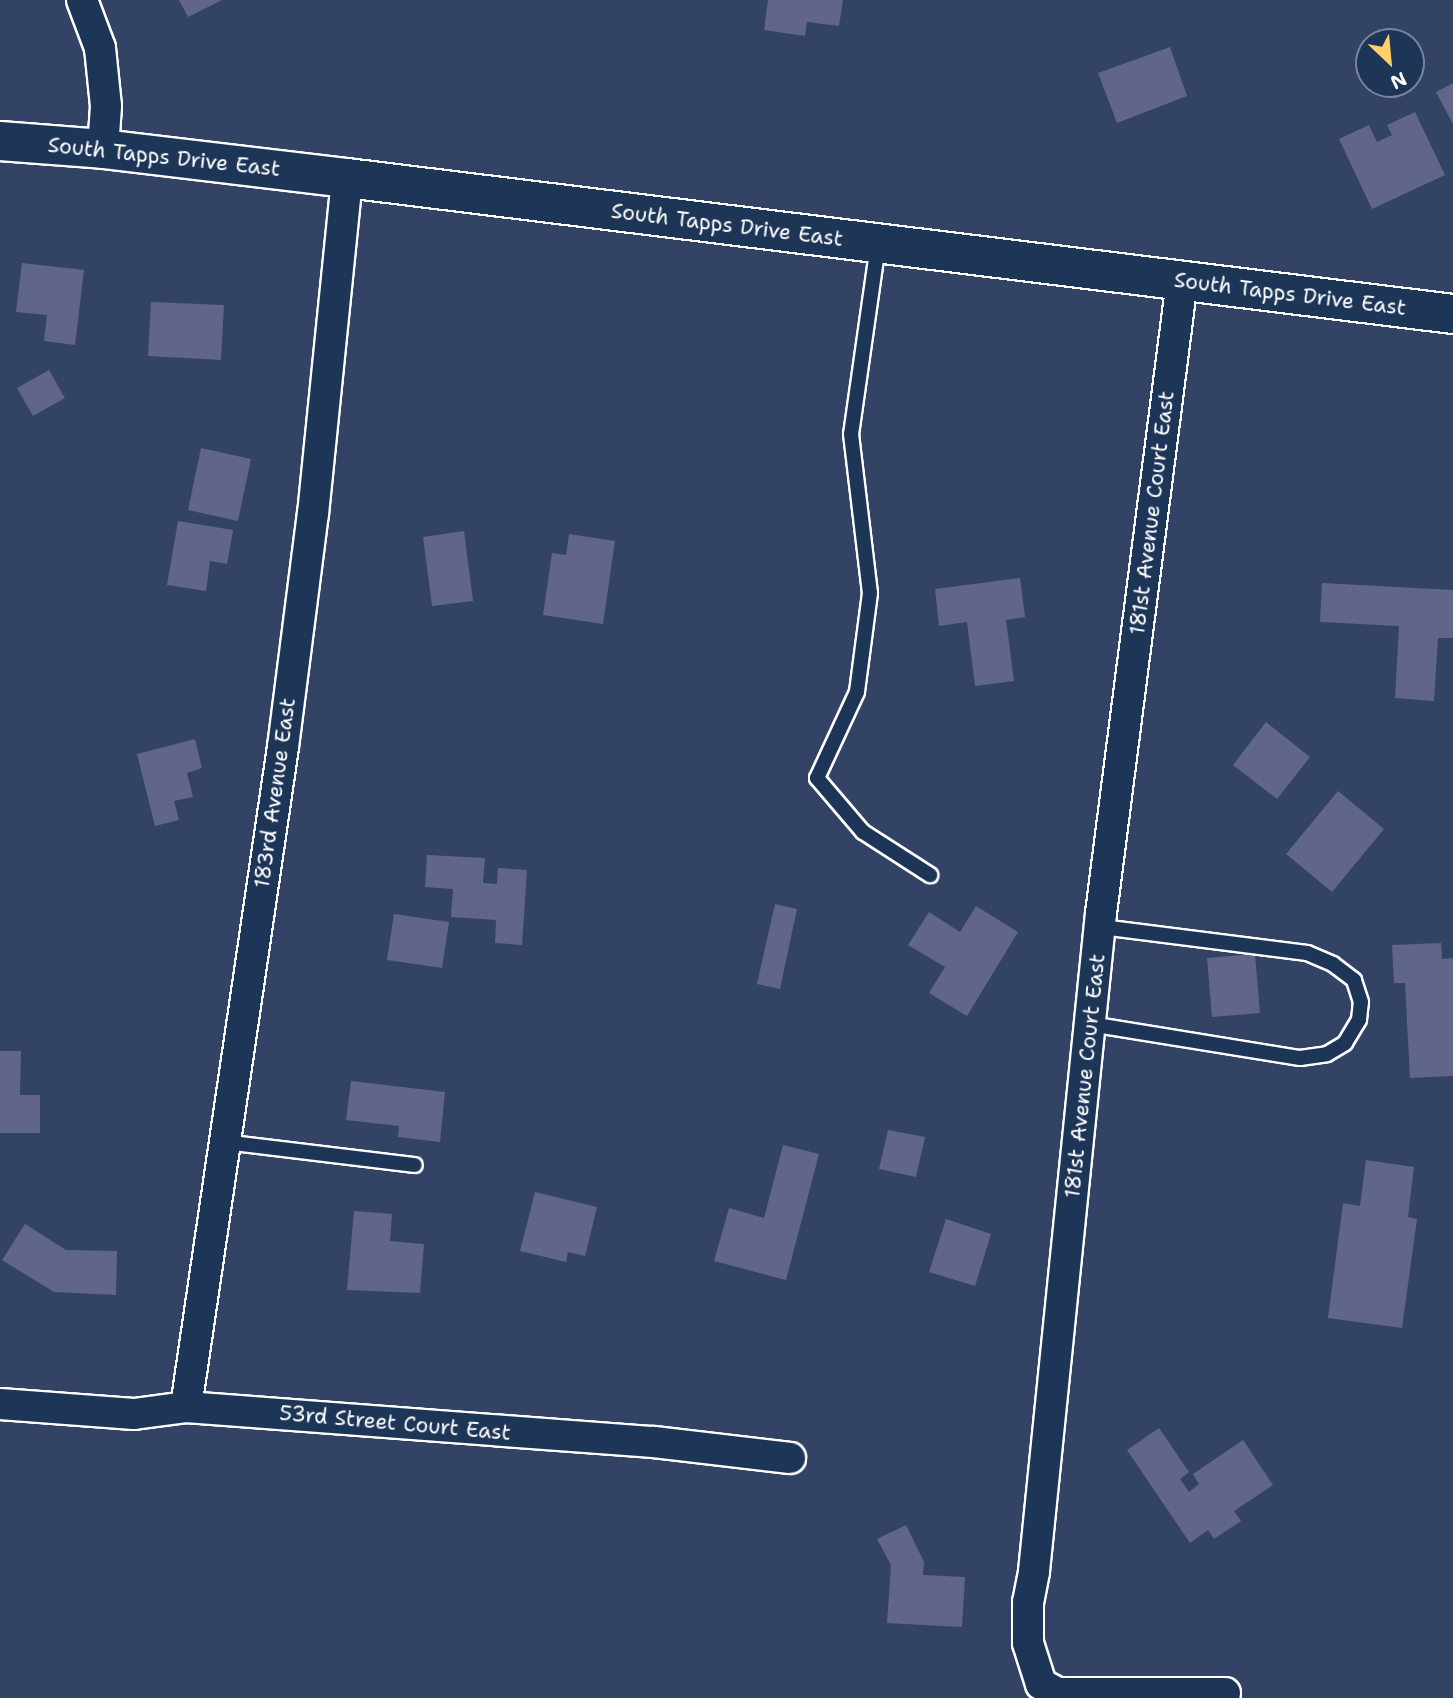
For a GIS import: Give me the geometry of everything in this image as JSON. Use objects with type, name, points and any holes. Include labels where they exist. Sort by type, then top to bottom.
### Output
[{"type":"street","points":[[82,0],[100,48],[106,106],[103,149]]},
{"type":"street","name":"South Tapps Drive East","points":[[0,141],[103,149],[347,178],[1453,314]]},
{"type":"street","name":"183rd Avenue East","points":[[186,1407],[302,596],[347,178]]},
{"type":"street","name":"181st Avenue Court East","points":[[1182,281],[1100,926],[1034,1572],[1028,1602],[1028,1643],[1041,1684],[1058,1693],[1225,1693]]},
{"type":"street","name":"53rd Street Court East","points":[[0,1404],[134,1414],[186,1407],[654,1442],[790,1458]]},
{"type":"lane","points":[[878,244],[851,434],[870,593],[857,692],[817,778],[863,832],[930,875]]},
{"type":"lane","points":[[1090,1024],[1300,1058],[1327,1054],[1345,1043],[1359,1020],[1361,1002],[1354,980],[1333,964],[1307,953],[1100,926]]},
{"type":"lane","points":[[224,1142],[415,1165]]},
{"type":"building","points":[[179,0],[222,0],[188,17]]},
{"type":"building","points":[[768,0],[843,0],[839,26],[807,22],[805,36],[764,30]]},
{"type":"building","points":[[1170,47],[1187,96],[1117,123],[1098,73]]},
{"type":"building","points":[[1453,83],[1453,124],[1436,92]]},
{"type":"building","points":[[1415,112],[1445,175],[1372,209],[1339,139],[1369,125],[1377,142],[1392,135],[1387,125]]},
{"type":"building","points":[[22,263],[84,270],[75,345],[44,341],[47,315],[16,312]]},
{"type":"building","points":[[151,302],[224,305],[221,360],[148,356]]},
{"type":"building","points":[[49,370],[65,398],[33,416],[17,388]]},
{"type":"building","points":[[201,448],[251,459],[238,521],[188,510]]},
{"type":"building","points":[[178,521],[233,530],[227,564],[210,561],[206,591],[167,585]]},
{"type":"building","points":[[464,531],[473,601],[432,606],[423,537]]},
{"type":"building","points":[[569,534],[615,541],[603,624],[543,615],[552,553],[566,555]]},
{"type":"building","points":[[1020,578],[1025,617],[1006,620],[1014,681],[975,686],[967,622],[939,626],[935,589]]},
{"type":"building","points":[[1322,583],[1453,590],[1453,638],[1438,638],[1434,701],[1395,698],[1399,626],[1320,622]]},
{"type":"building","points":[[1266,722],[1310,757],[1277,799],[1233,765]]},
{"type":"building","points":[[195,739],[202,768],[187,773],[193,797],[174,801],[179,820],[155,826],[137,754]]},
{"type":"building","points":[[1338,791],[1384,829],[1332,892],[1286,854]]},
{"type":"building","points":[[427,855],[485,858],[483,883],[497,884],[498,868],[527,870],[522,945],[495,943],[496,920],[451,917],[453,889],[425,887]]},
{"type":"building","points":[[775,904],[797,909],[780,989],[757,984]]},
{"type":"building","points":[[976,906],[1018,932],[967,1016],[929,993],[945,967],[908,945],[929,912],[960,932]]},
{"type":"building","points":[[394,914],[449,922],[442,968],[387,960]]},
{"type":"building","points":[[1441,943],[1442,959],[1453,958],[1453,1076],[1410,1078],[1405,983],[1394,983],[1392,945]]},
{"type":"building","points":[[1255,954],[1260,1013],[1212,1017],[1207,958]]},
{"type":"building","points":[[0,1051],[21,1051],[20,1095],[40,1095],[40,1133],[0,1133]]},
{"type":"building","points":[[351,1081],[445,1092],[440,1142],[398,1137],[399,1126],[346,1120]]},
{"type":"building","points":[[888,1130],[925,1137],[916,1177],[879,1169]]},
{"type":"building","points":[[783,1145],[819,1154],[786,1280],[714,1261],[729,1208],[764,1218]]},
{"type":"building","points":[[1366,1160],[1414,1167],[1408,1217],[1417,1219],[1402,1328],[1328,1318],[1343,1203],[1360,1206]]},
{"type":"building","points":[[535,1192],[597,1207],[585,1256],[568,1252],[566,1262],[520,1251]]},
{"type":"building","points":[[354,1211],[392,1214],[390,1241],[424,1244],[420,1293],[347,1290]]},
{"type":"building","points":[[946,1219],[991,1234],[975,1286],[929,1272]]},
{"type":"building","points":[[25,1224],[66,1250],[117,1251],[116,1295],[54,1292],[2,1260]]},
{"type":"building","points":[[1159,1428],[1189,1472],[1180,1479],[1189,1492],[1199,1484],[1193,1474],[1243,1440],[1273,1485],[1234,1511],[1241,1521],[1214,1539],[1208,1530],[1190,1543],[1127,1450]]},
{"type":"building","points":[[906,1525],[924,1562],[923,1575],[965,1577],[962,1627],[887,1623],[891,1565],[877,1539]]}]
